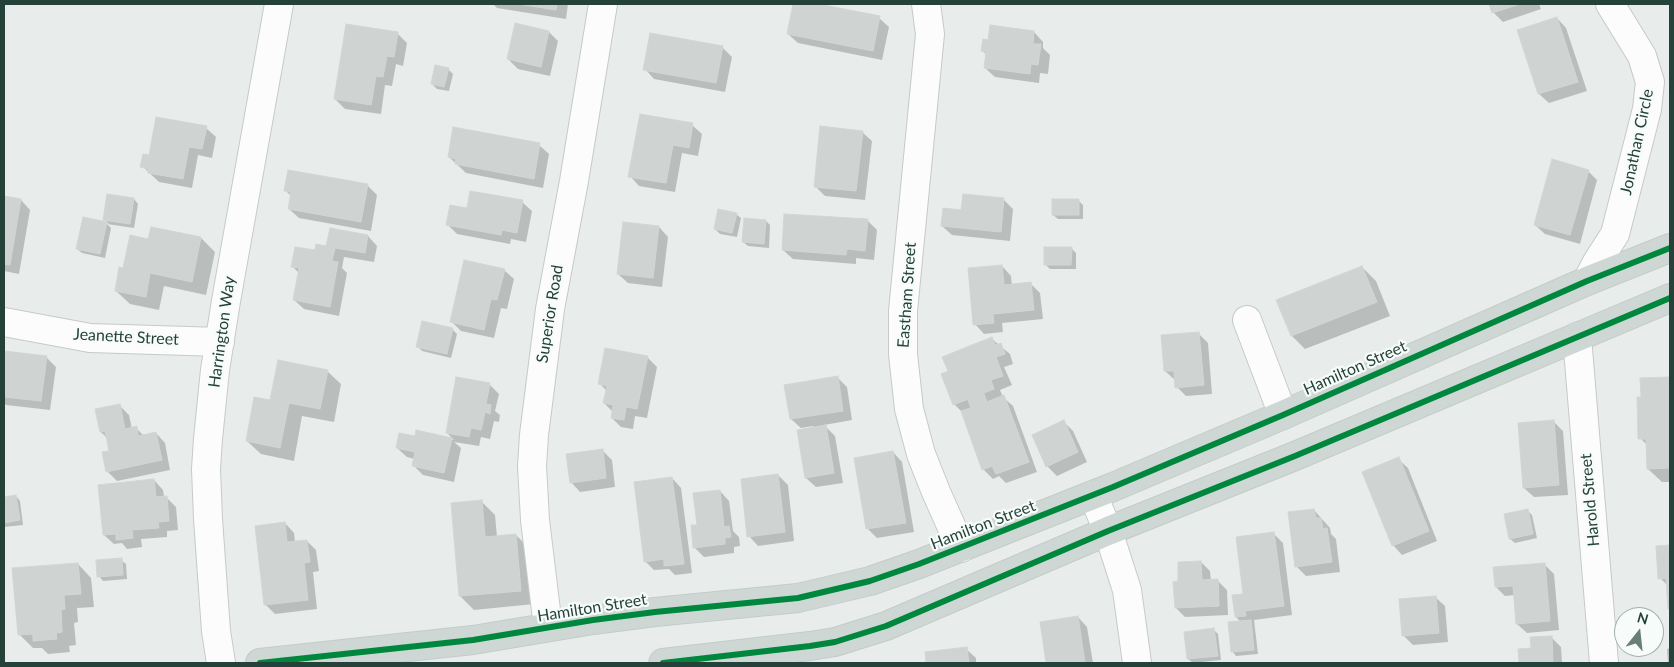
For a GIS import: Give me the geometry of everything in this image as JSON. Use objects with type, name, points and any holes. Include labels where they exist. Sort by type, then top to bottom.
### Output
[{"type":"main road","name":"Hamilton Street","points":[[260,663],[473,640],[646,613],[798,598],[870,581],[962,548],[1094,495],[1283,415],[1587,280],[1670,248]]},
{"type":"main road","points":[[663,663],[813,655],[834,642],[886,626],[1108,531],[1295,456],[1670,298]]},
{"type":"street","name":"Harrington Way","points":[[221,663],[211,574],[206,469],[215,370],[239,224],[279,4]]},
{"type":"street","name":"Superior Road","points":[[548,627],[535,520],[532,466],[534,434],[549,318],[603,4]]},
{"type":"street","name":"Eastham Street","points":[[926,4],[930,34],[903,312],[903,354],[909,409],[921,454],[962,548]]},
{"type":"street","name":"Jonathan Circle","points":[[1587,280],[1615,234],[1647,109],[1650,82],[1642,56],[1610,4]]},
{"type":"street","points":[[1247,320],[1283,415]]},
{"type":"street","name":"Jeanette Street","points":[[4,322],[90,338],[220,342]]},
{"type":"street","name":"Harold Street","points":[[1577,337],[1604,663]]},
{"type":"street","points":[[1094,495],[1127,590],[1137,663]]},
{"type":"building","points":[[518,4],[557,4],[556,10]]},
{"type":"building","points":[[793,4],[819,4],[880,16],[873,51],[787,34]]},
{"type":"building","points":[[1489,4],[1520,4],[1492,13]]},
{"type":"building","points":[[1557,17],[1578,82],[1538,94],[1517,30]]},
{"type":"building","points":[[515,23],[549,31],[541,67],[507,59]]},
{"type":"building","points":[[346,24],[398,32],[394,57],[387,56],[383,77],[376,76],[371,105],[334,99]]},
{"type":"building","points":[[990,25],[1034,31],[1033,44],[1041,44],[1038,65],[1031,64],[1030,74],[984,68],[986,52],[981,51],[983,39],[988,40]]},
{"type":"building","points":[[650,33],[723,46],[716,83],[643,70]]},
{"type":"building","points":[[435,65],[449,68],[444,87],[431,84]]},
{"type":"building","points":[[640,114],[693,123],[689,148],[673,145],[666,183],[628,177]]},
{"type":"building","points":[[156,117],[207,126],[202,149],[189,147],[183,179],[148,173],[148,169],[140,167],[143,154],[149,155]]},
{"type":"building","points":[[820,126],[863,131],[856,191],[814,187]]},
{"type":"building","points":[[453,127],[540,143],[534,179],[455,164],[456,159],[448,157]]},
{"type":"building","points":[[1552,159],[1589,170],[1570,235],[1534,225]]},
{"type":"building","points":[[288,170],[368,184],[361,222],[288,209],[291,192],[284,191]]},
{"type":"building","points":[[470,191],[523,200],[517,233],[502,230],[501,235],[446,225],[450,205],[467,208]]},
{"type":"building","points":[[107,194],[134,198],[130,224],[103,220]]},
{"type":"building","points":[[963,194],[1004,198],[1001,232],[941,226],[943,208],[961,210]]},
{"type":"building","points":[[4,196],[21,199],[10,265],[4,264]]},
{"type":"building","points":[[1052,199],[1079,199],[1079,215],[1052,215]]},
{"type":"building","points":[[718,209],[737,213],[732,233],[714,229]]},
{"type":"building","points":[[784,214],[868,219],[865,251],[847,249],[846,255],[782,250]]},
{"type":"building","points":[[83,217],[107,222],[100,254],[76,249]]},
{"type":"building","points":[[744,218],[766,220],[764,244],[742,242]]},
{"type":"building","points":[[623,222],[659,226],[653,278],[617,274]]},
{"type":"building","points":[[151,227],[201,237],[192,282],[150,273],[146,297],[115,291],[119,267],[123,268],[130,235],[148,239]]},
{"type":"building","points":[[330,228],[368,235],[365,253],[335,248],[332,261],[338,262],[330,307],[293,300],[299,268],[291,267],[295,247],[315,250],[316,244],[326,246]]},
{"type":"building","points":[[1044,247],[1072,247],[1071,265],[1044,265]]},
{"type":"building","points":[[464,260],[505,269],[497,300],[491,299],[484,330],[450,322]]},
{"type":"building","points":[[1002,265],[1004,285],[1031,282],[1034,310],[993,314],[994,323],[973,325],[968,268]]},
{"type":"building","points":[[1362,266],[1377,302],[1291,336],[1276,300]]},
{"type":"building","points":[[422,321],[453,328],[447,354],[416,347]]},
{"type":"building","points":[[1199,332],[1204,385],[1175,388],[1174,371],[1164,371],[1161,335]]},
{"type":"building","points":[[992,337],[995,345],[1001,343],[1005,354],[996,357],[1003,376],[991,380],[994,389],[953,405],[941,374],[948,371],[942,357]]},
{"type":"building","points":[[605,348],[648,356],[637,409],[626,407],[624,420],[611,418],[613,405],[603,403],[607,386],[598,384]]},
{"type":"building","points":[[4,351],[47,356],[41,401],[4,397]]},
{"type":"building","points":[[278,360],[328,370],[320,409],[289,403],[280,448],[246,441],[254,397],[270,400]]},
{"type":"building","points":[[838,376],[843,411],[790,419],[784,385]]},
{"type":"building","points":[[456,377],[490,383],[486,404],[491,405],[490,414],[485,412],[481,430],[471,428],[469,437],[446,433]]},
{"type":"building","points":[[1670,377],[1670,468],[1647,469],[1646,439],[1638,439],[1637,397],[1641,397],[1640,378]]},
{"type":"building","points":[[984,394],[987,402],[1004,395],[1029,462],[996,474],[992,466],[982,470],[961,411],[971,408],[968,400]]},
{"type":"building","points":[[120,404],[125,429],[137,426],[138,436],[156,432],[162,460],[106,472],[102,452],[109,451],[105,431],[100,432],[95,409]]},
{"type":"building","points":[[1064,420],[1078,452],[1046,467],[1032,435]]},
{"type":"building","points":[[1554,420],[1559,485],[1523,488],[1518,423]]},
{"type":"building","points":[[826,425],[834,473],[805,478],[797,430]]},
{"type":"building","points":[[416,430],[452,438],[444,473],[412,466],[415,452],[396,448],[399,433],[415,436]]},
{"type":"building","points":[[603,449],[606,478],[570,483],[566,454]]},
{"type":"building","points":[[893,451],[906,523],[866,529],[854,458]]},
{"type":"building","points":[[1399,457],[1429,531],[1392,546],[1362,472]]},
{"type":"building","points":[[778,474],[785,532],[747,537],[741,479]]},
{"type":"building","points":[[672,477],[684,564],[664,566],[664,559],[644,562],[634,482]]},
{"type":"building","points":[[154,479],[156,497],[167,496],[169,521],[158,522],[159,528],[132,530],[133,538],[116,540],[116,534],[103,535],[98,485]]},
{"type":"building","points":[[720,490],[724,527],[729,526],[731,537],[725,538],[725,544],[693,548],[691,525],[697,525],[693,493]]},
{"type":"building","points":[[16,495],[20,520],[4,523],[4,497]]},
{"type":"building","points":[[482,500],[485,537],[516,534],[521,591],[459,596],[451,503]]},
{"type":"building","points":[[1314,509],[1316,518],[1321,518],[1323,529],[1327,528],[1332,562],[1295,567],[1288,512]]},
{"type":"building","points":[[1528,509],[1533,534],[1509,539],[1504,514]]},
{"type":"building","points":[[285,522],[287,542],[307,540],[310,562],[304,563],[308,600],[264,605],[255,526]]},
{"type":"building","points":[[1274,532],[1284,606],[1245,611],[1246,616],[1235,617],[1232,595],[1243,594],[1236,537]]},
{"type":"building","points":[[1670,545],[1670,609],[1668,609],[1666,578],[1658,579],[1656,546]]},
{"type":"building","points":[[122,558],[123,575],[97,577],[96,560]]},
{"type":"building","points":[[1201,561],[1202,580],[1218,579],[1219,606],[1175,608],[1173,582],[1178,581],[1178,562]]},
{"type":"building","points":[[78,563],[81,594],[64,595],[65,609],[61,610],[62,632],[56,633],[57,639],[33,641],[33,634],[18,635],[12,568]]},
{"type":"building","points":[[1545,563],[1550,621],[1516,624],[1513,586],[1495,587],[1493,567]]},
{"type":"building","points":[[1436,596],[1439,633],[1402,636],[1399,599]]},
{"type":"building","points":[[1078,616],[1085,663],[1046,663],[1040,622]]},
{"type":"building","points":[[1251,620],[1254,650],[1231,652],[1228,622]]},
{"type":"building","points":[[1214,628],[1218,656],[1187,659],[1184,632]]},
{"type":"building","points":[[1552,636],[1553,663],[1519,663],[1518,649],[1531,648],[1530,637]]},
{"type":"building","points":[[967,647],[969,663],[926,663],[925,652]]},
{"type":"cycle path","points":[[260,663],[473,640],[593,620],[655,612],[798,598],[870,581],[919,564],[1113,487],[1283,415],[1587,281],[1670,248]]},
{"type":"cycle path","points":[[663,663],[835,642],[886,626],[1108,531],[1295,456],[1670,298]]}]
